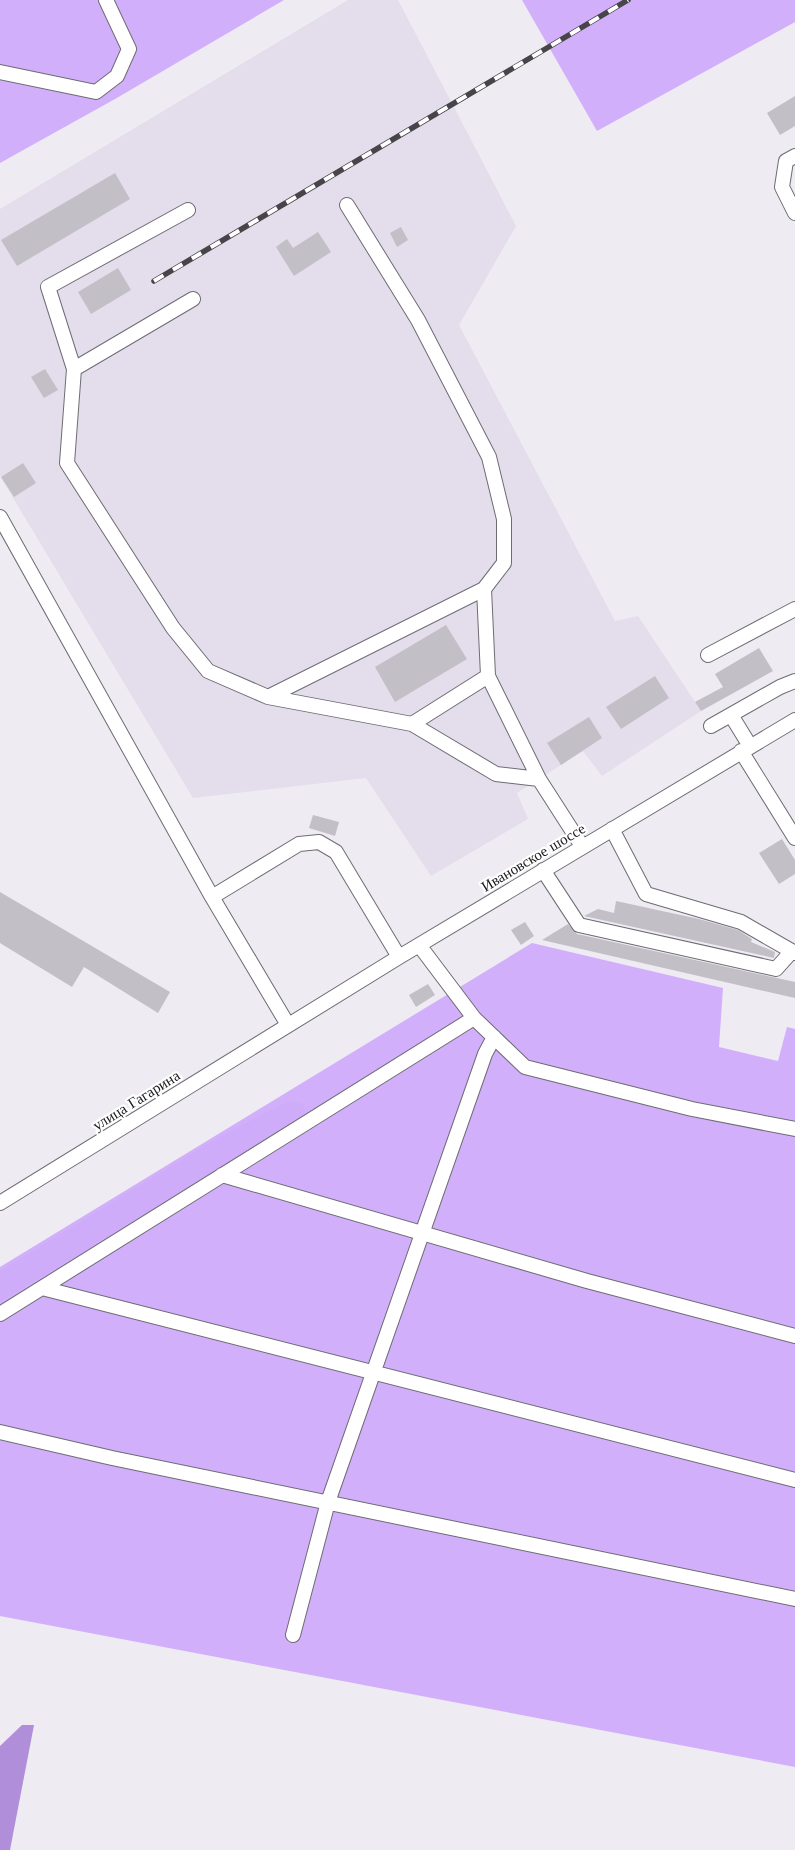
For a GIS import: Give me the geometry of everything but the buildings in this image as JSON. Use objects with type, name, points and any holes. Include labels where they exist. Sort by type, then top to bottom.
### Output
[{"type":"street","points":[[0,72],[96,92],[117,76],[129,49],[106,0]]},
{"type":"street","points":[[795,156],[786,162],[782,187],[795,213]]},
{"type":"street","points":[[268,697],[484,589],[504,563],[504,519],[489,457],[418,320],[348,205]]},
{"type":"street","points":[[188,210],[48,287],[74,369],[66,463],[173,628],[208,671],[268,697],[412,724],[496,774],[539,779]]},
{"type":"street","points":[[74,369],[193,299]]},
{"type":"street","points":[[0,517],[212,897],[288,1025]]},
{"type":"street","points":[[484,589],[488,676],[539,779],[582,846]]},
{"type":"street","points":[[708,655],[795,609]]},
{"type":"street","points":[[412,724],[488,676]]},
{"type":"street","points":[[711,726],[780,687],[795,681]]},
{"type":"street","points":[[732,715],[745,748],[795,838]]},
{"type":"street","name":"Ивановское шоссе","points":[[288,1025],[582,846],[795,720]]},
{"type":"street","points":[[543,870],[580,925],[776,969],[793,952],[741,922],[646,894],[612,829]]},
{"type":"street","points":[[212,897],[298,844],[319,842],[336,852],[399,957]]},
{"type":"street","points":[[419,945],[474,1018],[525,1067],[692,1109],[795,1129]]},
{"type":"street","points":[[0,1314],[474,1018]]},
{"type":"street","name":"улица Гагарина","points":[[0,1203],[288,1025]]},
{"type":"street","points":[[294,1635],[328,1502],[421,1233],[485,1054],[494,1037]]},
{"type":"street","points":[[222,1175],[587,1281],[795,1336]]},
{"type":"street","points":[[42,1288],[795,1480]]},
{"type":"street","points":[[0,1432],[112,1458],[795,1599]]},
{"type":"shaded area","points":[[0,0],[284,0],[115,99],[0,163]]},
{"type":"shaded area","points":[[348,0],[398,0],[516,226],[459,325],[615,621],[638,616],[701,711],[602,776],[583,751],[517,793],[528,819],[431,876],[366,778],[193,798],[0,476],[0,209]]},
{"type":"shaded area","points":[[522,0],[795,0],[795,22],[597,131]]},
{"type":"shaded area","points":[[532,943],[723,988],[719,1047],[778,1061],[787,1027],[795,1029],[795,1767],[0,1616],[0,1267]]},
{"type":"shaded area","points":[[289,1101],[303,1104],[305,1115],[300,1120],[0,1302],[0,1271],[217,1138]]},
{"type":"shaded area","points":[[22,1725],[34,1725],[10,1850],[0,1850],[0,1746]]},
{"type":"railway","points":[[154,281],[628,0]]}]
